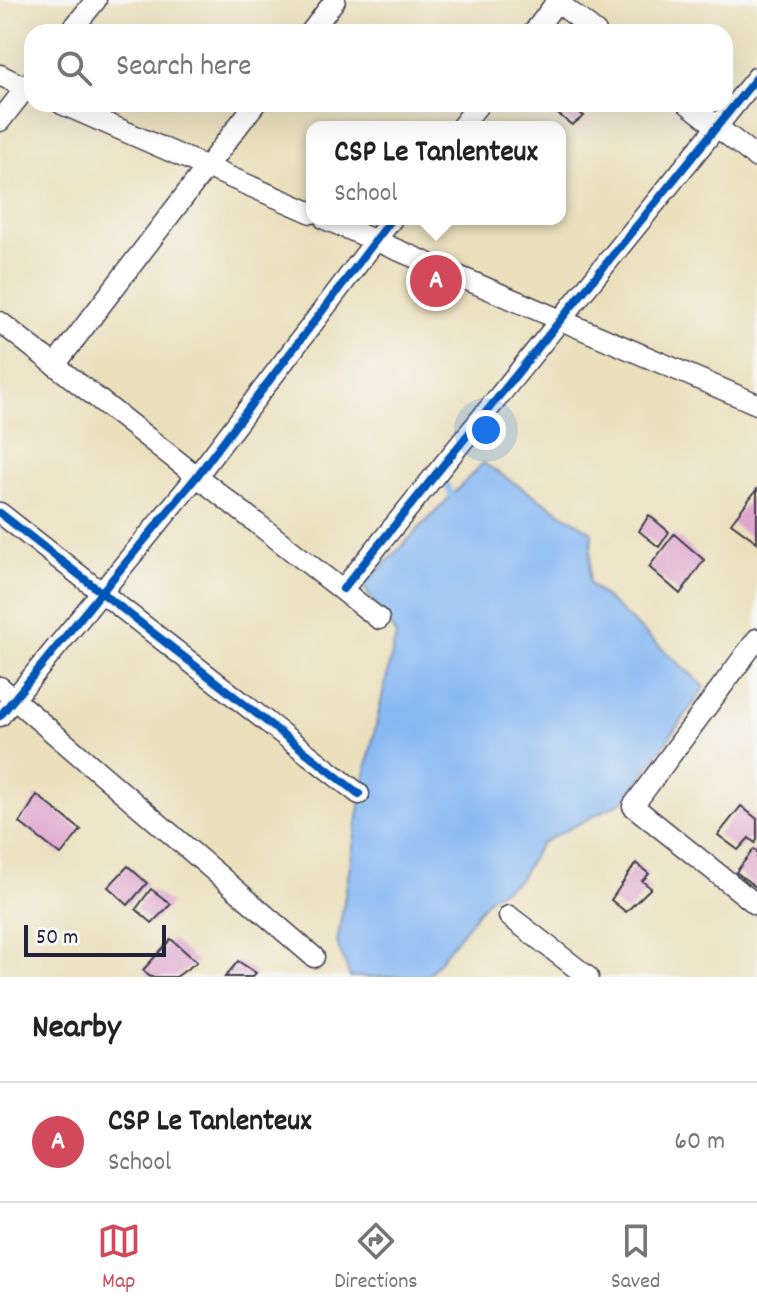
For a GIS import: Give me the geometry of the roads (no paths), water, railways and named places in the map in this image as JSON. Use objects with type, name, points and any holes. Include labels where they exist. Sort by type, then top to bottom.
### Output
[{"type":"street","points":[[76,24],[96,0]]},
{"type":"street","points":[[317,24],[335,0]]},
{"type":"street","points":[[540,24],[557,0],[586,24]]},
{"type":"street","points":[[0,75],[24,84]]},
{"type":"street","points":[[733,107],[757,77]]},
{"type":"street","points":[[0,121],[24,93]]},
{"type":"street","points":[[80,112],[306,210]]},
{"type":"street","points":[[55,365],[249,112]]},
{"type":"street","points":[[698,112],[757,158]]},
{"type":"street","points":[[343,589],[559,317],[729,112]]},
{"type":"street","points":[[340,225],[757,404]]},
{"type":"street","points":[[0,716],[7,693],[102,593],[197,476],[387,225]]},
{"type":"street","points":[[0,322],[379,619]]},
{"type":"street","points":[[0,513],[359,794]]},
{"type":"street","points":[[757,639],[633,806],[757,905]]},
{"type":"street","points":[[7,693],[314,957]]},
{"type":"street","points":[[509,916],[588,977]]},
{"type":"water","points":[[483,463],[592,532],[589,583],[705,687],[625,800],[541,843],[519,880],[490,897],[427,977],[350,977],[337,943],[366,770],[396,635],[363,586]]},
{"type":"waterway","points":[[446,484],[454,499]]},
{"type":"place","name":"CSP Le Tanlenteux","points":[[436,281]]}]
